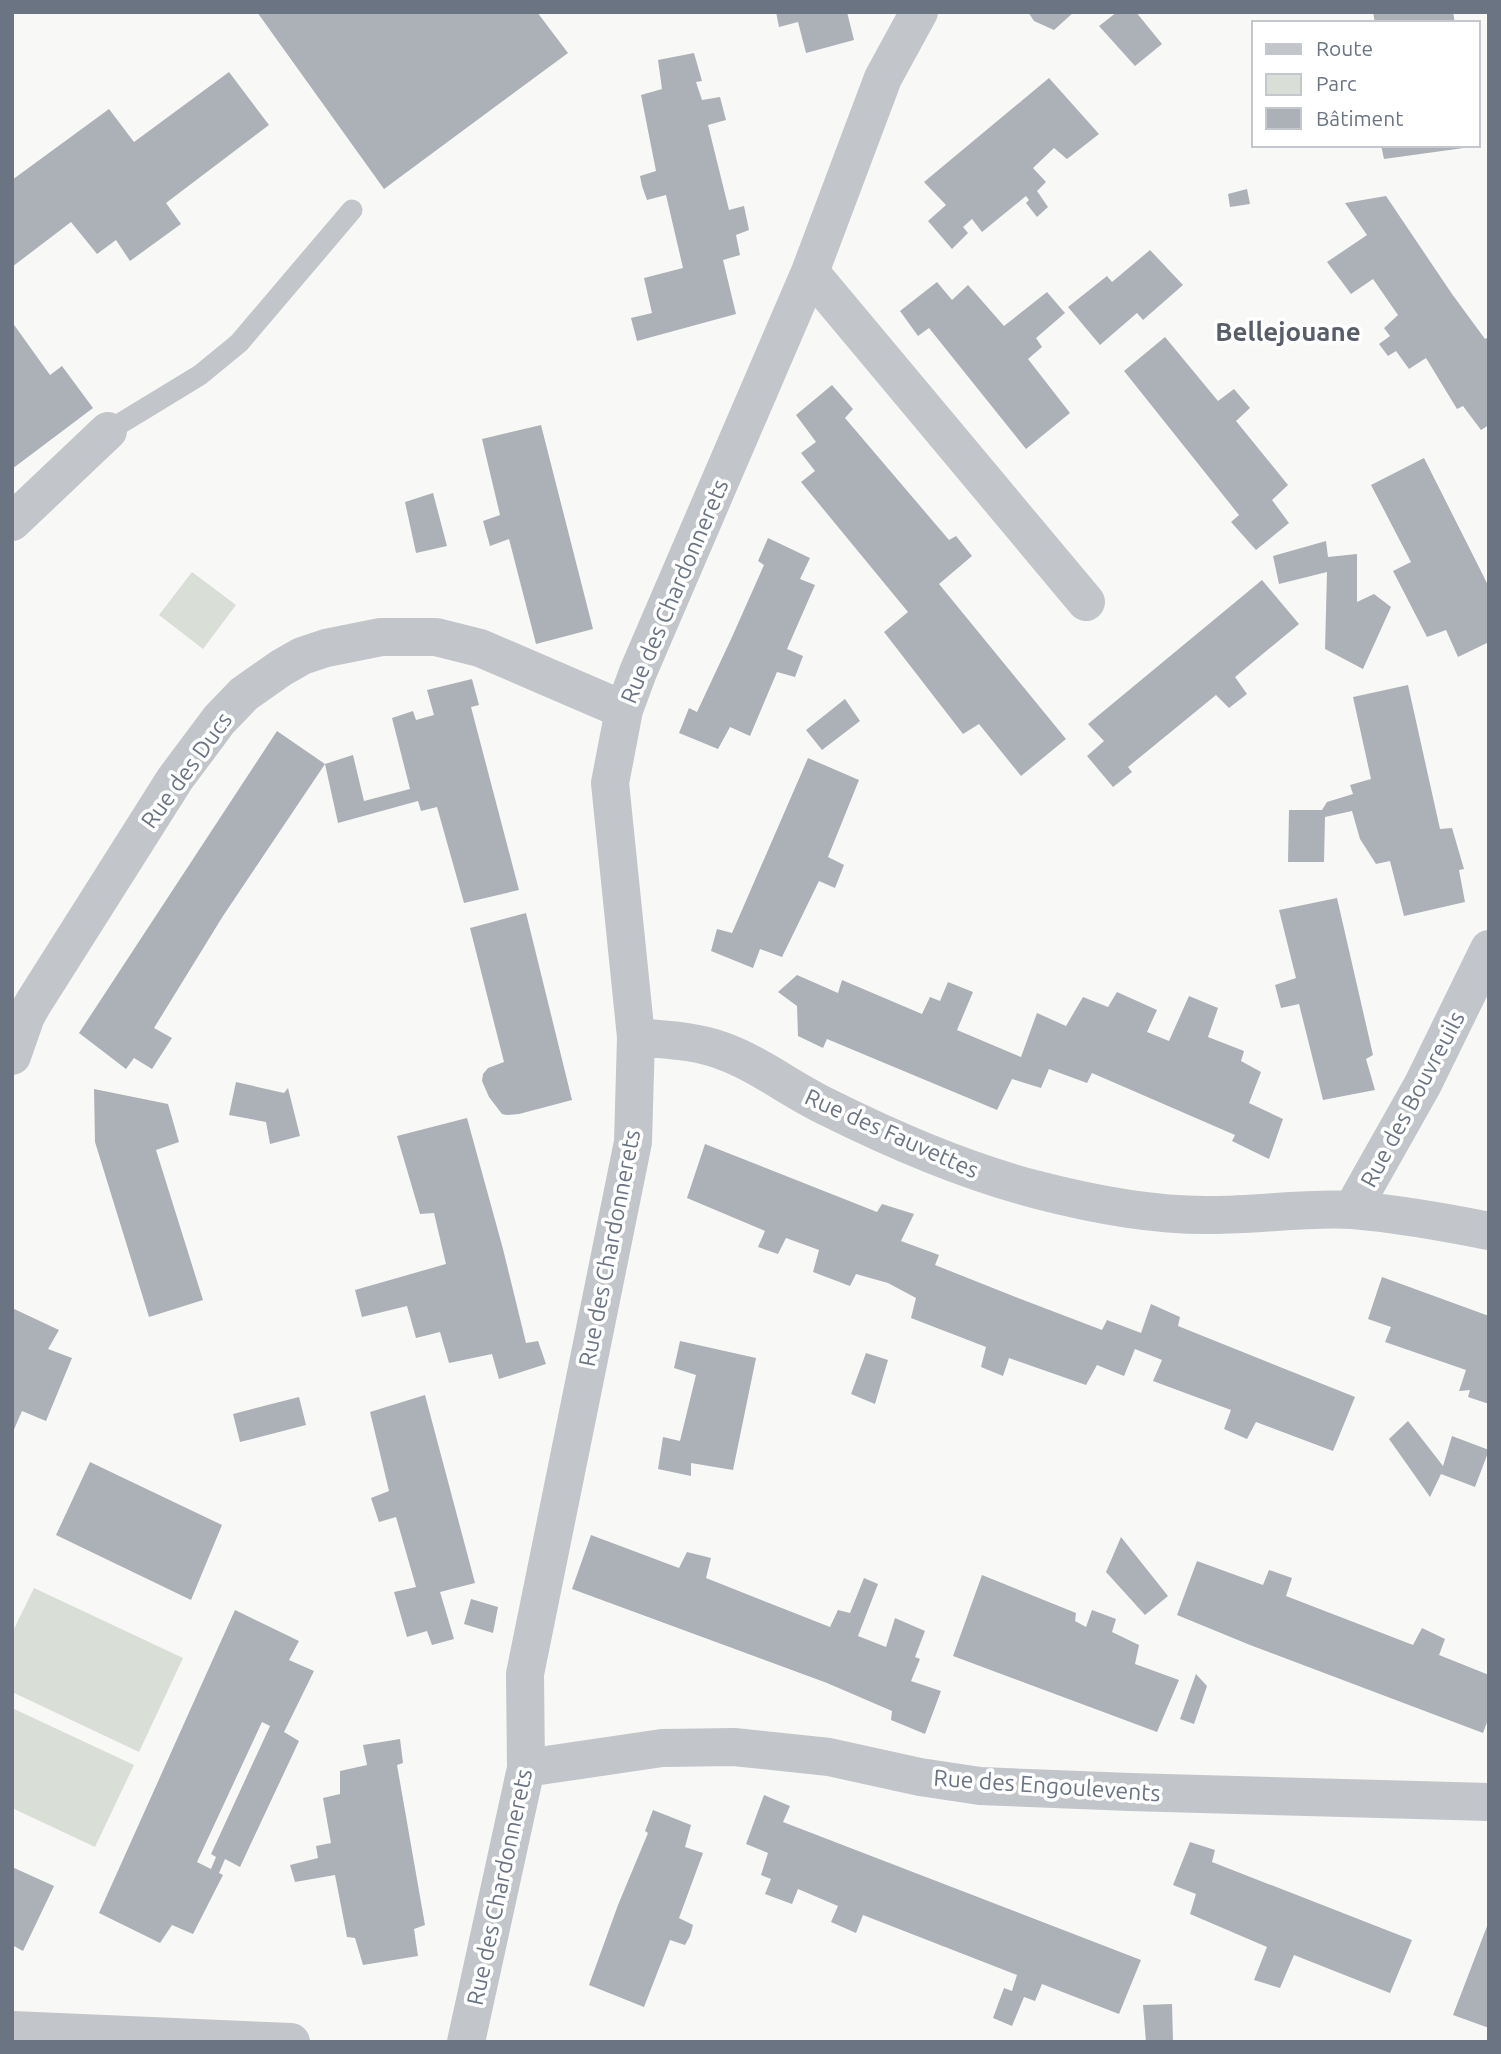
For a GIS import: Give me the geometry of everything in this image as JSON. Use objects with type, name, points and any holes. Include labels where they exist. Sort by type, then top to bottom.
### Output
[{"type":"street","name":"Rue des Chardonnerets","points":[[466,2042],[526,1768],[525,1674],[633,1142],[636,1037],[610,783],[624,710],[810,272],[883,78],[919,12]]},
{"type":"street","points":[[810,272],[1086,602]]},
{"type":"street","points":[[12,522],[108,430]]},
{"type":"street","name":"Rue des Ducs","points":[[12,1056],[26,1016],[34,1002],[175,779],[233,705],[281,668],[302,656],[351,642],[399,635],[436,637],[480,648],[624,710]]},
{"type":"street","name":"Rue des Bouvreuils","points":[[1352,1210],[1440,1050],[1489,949]]},
{"type":"street","name":"Rue des Fauvettes","points":[[636,1037],[692,1042],[720,1049],[814,1101],[922,1152],[980,1174],[1092,1203],[1151,1212],[1204,1215],[1352,1210],[1489,1231]]},
{"type":"street","name":"Rue des Engoulevents","points":[[526,1768],[662,1748],[734,1747],[830,1757],[920,1777],[981,1786],[1489,1802]]},
{"type":"street","points":[[12,2030],[291,2042]]},
{"type":"lane","points":[[108,430],[217,363],[239,343],[352,210]]},
{"type":"green space","points":[[192,572],[236,605],[203,649],[159,615]]},
{"type":"green space","points":[[34,1588],[183,1658],[139,1752],[12,1692],[12,1633]]},
{"type":"green space","points":[[12,1708],[134,1765],[95,1847],[12,1808]]},
{"type":"building","points":[[257,12],[537,12],[568,53],[384,189]]},
{"type":"building","points":[[776,12],[847,12],[854,40],[806,53],[798,22],[779,27]]},
{"type":"building","points":[[1028,12],[1074,12],[1054,30],[1034,21]]},
{"type":"building","points":[[1117,12],[1136,12],[1162,44],[1135,66],[1099,26]]},
{"type":"building","points":[[1373,12],[1453,12],[1455,21],[1375,21]]},
{"type":"building","points":[[694,53],[702,81],[696,82],[702,100],[720,97],[726,120],[708,125],[729,210],[744,206],[749,230],[736,235],[740,255],[723,260],[736,314],[637,341],[631,318],[652,313],[644,278],[683,268],[666,195],[647,200],[642,186],[640,176],[656,171],[641,95],[662,89],[658,60]]},
{"type":"building","points":[[229,72],[269,125],[166,203],[181,224],[130,261],[116,240],[97,254],[71,222],[12,267],[12,180],[109,109],[134,142]]},
{"type":"building","points":[[1049,78],[1099,134],[1067,159],[1054,148],[1033,168],[1046,182],[1037,191],[1048,207],[1037,217],[1026,203],[1029,200],[1026,196],[982,232],[972,219],[963,227],[968,233],[952,249],[928,221],[946,205],[924,182]]},
{"type":"building","points":[[1381,147],[1471,147],[1384,159]]},
{"type":"building","points":[[1247,189],[1250,204],[1230,207],[1228,194]]},
{"type":"building","points":[[1386,196],[1452,294],[1485,339],[1489,337],[1489,425],[1481,430],[1463,406],[1457,409],[1426,358],[1409,369],[1396,351],[1388,356],[1379,344],[1390,336],[1384,328],[1398,315],[1373,279],[1351,294],[1327,262],[1367,235],[1345,203]]},
{"type":"building","points":[[1150,250],[1183,285],[1143,320],[1137,313],[1100,345],[1068,307],[1107,276],[1112,282]]},
{"type":"building","points":[[937,282],[952,300],[968,285],[1004,326],[1047,292],[1065,313],[1036,338],[1042,347],[1028,359],[1070,413],[1026,449],[929,328],[918,336],[900,311]]},
{"type":"building","points":[[12,322],[50,375],[62,366],[93,408],[12,469]]},
{"type":"building","points":[[1165,337],[1218,401],[1234,389],[1250,408],[1236,421],[1288,485],[1272,500],[1289,523],[1256,550],[1231,522],[1239,515],[1124,371]]},
{"type":"building","points":[[832,385],[853,409],[845,418],[949,540],[956,536],[972,556],[939,584],[1066,739],[1021,776],[979,724],[963,734],[884,632],[908,612],[801,482],[815,471],[801,453],[816,442],[796,415]]},
{"type":"building","points":[[541,425],[593,629],[536,644],[509,539],[490,546],[483,521],[500,515],[482,439]]},
{"type":"building","points":[[1424,458],[1489,587],[1489,642],[1458,657],[1446,630],[1427,637],[1393,571],[1411,562],[1371,485]]},
{"type":"building","points":[[433,493],[447,546],[416,553],[405,502]]},
{"type":"building","points":[[768,538],[810,558],[800,579],[815,585],[787,649],[803,656],[795,677],[777,672],[750,736],[730,727],[718,749],[679,733],[689,708],[697,712],[732,637],[764,565],[758,561]]},
{"type":"building","points":[[1326,541],[1328,557],[1357,554],[1357,602],[1374,594],[1391,607],[1363,669],[1325,649],[1327,572],[1279,584],[1273,556]]},
{"type":"building","points":[[1262,580],[1299,624],[1235,677],[1247,694],[1229,708],[1216,695],[1128,767],[1132,772],[1113,787],[1087,756],[1104,741],[1088,724]]},
{"type":"building","points":[[472,679],[479,705],[471,707],[519,890],[464,903],[437,807],[421,811],[418,801],[338,823],[325,764],[353,755],[364,801],[410,789],[392,718],[413,711],[416,720],[434,715],[427,690]]},
{"type":"building","points":[[1408,685],[1440,829],[1452,828],[1464,869],[1459,870],[1465,902],[1404,916],[1390,861],[1376,864],[1360,839],[1352,811],[1325,817],[1324,862],[1288,862],[1289,810],[1322,810],[1327,802],[1353,794],[1350,785],[1371,779],[1353,697]]},
{"type":"building","points":[[845,699],[860,721],[822,750],[806,730]]},
{"type":"building","points":[[277,731],[325,764],[223,916],[154,1028],[172,1038],[152,1069],[134,1058],[126,1069],[79,1033]]},
{"type":"building","points":[[808,758],[859,780],[828,857],[844,865],[835,888],[819,881],[782,957],[760,949],[753,968],[711,951],[717,929],[732,933]]},
{"type":"building","points":[[1337,898],[1373,1055],[1366,1059],[1375,1090],[1323,1100],[1299,1004],[1281,1008],[1275,985],[1296,978],[1279,910]]},
{"type":"building","points":[[526,913],[572,1100],[507,1115],[502,1114],[489,1097],[482,1081],[488,1068],[504,1062],[470,928]]},
{"type":"building","points":[[797,975],[838,993],[842,980],[922,1014],[930,997],[940,1001],[948,982],[973,992],[957,1030],[1021,1057],[1037,1013],[1066,1026],[1083,997],[1108,1007],[1117,992],[1157,1010],[1147,1032],[1169,1041],[1189,996],[1218,1008],[1208,1037],[1244,1051],[1241,1061],[1261,1072],[1249,1103],[1283,1119],[1269,1159],[1232,1141],[1235,1135],[1092,1073],[1087,1083],[1049,1069],[1041,1088],[1012,1079],[997,1110],[827,1039],[823,1048],[798,1036],[797,1006],[778,992]]},
{"type":"building","points":[[236,1082],[284,1093],[288,1088],[300,1136],[270,1144],[266,1122],[229,1115]]},
{"type":"building","points":[[94,1089],[168,1104],[179,1142],[156,1150],[203,1300],[149,1317],[95,1142]]},
{"type":"building","points":[[467,1118],[526,1343],[538,1341],[546,1364],[499,1379],[492,1354],[449,1363],[440,1332],[416,1338],[407,1306],[362,1317],[355,1290],[446,1264],[434,1213],[420,1214],[397,1136]]},
{"type":"building","points":[[705,1144],[877,1212],[882,1204],[914,1214],[901,1241],[939,1255],[935,1265],[1018,1298],[1102,1330],[1107,1320],[1141,1333],[1151,1304],[1180,1317],[1178,1326],[1355,1397],[1333,1451],[1256,1422],[1247,1439],[1224,1429],[1231,1410],[1153,1381],[1162,1360],[1135,1349],[1124,1376],[1097,1365],[1086,1385],[1009,1358],[1003,1376],[981,1367],[986,1347],[911,1318],[916,1298],[888,1283],[856,1274],[850,1286],[813,1272],[819,1250],[786,1238],[778,1254],[758,1247],[765,1231],[687,1198]]},
{"type":"building","points":[[1382,1277],[1489,1316],[1489,1404],[1468,1397],[1470,1390],[1459,1391],[1466,1370],[1385,1342],[1391,1327],[1368,1319]]},
{"type":"building","points":[[12,1308],[59,1330],[48,1349],[72,1358],[46,1421],[22,1411],[12,1434]]},
{"type":"building","points":[[680,1341],[756,1358],[733,1470],[691,1463],[691,1476],[658,1469],[663,1437],[680,1441],[696,1375],[674,1368]]},
{"type":"building","points":[[866,1353],[888,1360],[875,1404],[851,1394]]},
{"type":"building","points":[[425,1395],[475,1583],[440,1592],[454,1639],[432,1645],[427,1631],[407,1637],[394,1592],[416,1587],[396,1517],[379,1522],[371,1498],[389,1491],[370,1412]]},
{"type":"building","points":[[299,1397],[306,1425],[240,1442],[233,1414]]},
{"type":"building","points":[[1408,1421],[1443,1466],[1452,1436],[1489,1450],[1475,1487],[1441,1474],[1430,1497],[1389,1439]]},
{"type":"building","points":[[90,1462],[222,1525],[191,1600],[56,1535]]},
{"type":"building","points":[[591,1535],[679,1568],[687,1552],[711,1558],[706,1578],[830,1627],[838,1610],[850,1613],[864,1578],[878,1584],[858,1636],[886,1647],[895,1618],[925,1631],[915,1657],[920,1659],[911,1681],[941,1691],[925,1734],[891,1720],[892,1711],[827,1683],[572,1589]]},
{"type":"building","points":[[1121,1537],[1168,1596],[1145,1615],[1106,1572]]},
{"type":"building","points":[[1197,1561],[1263,1585],[1269,1570],[1292,1578],[1286,1596],[1413,1645],[1422,1628],[1445,1639],[1439,1655],[1489,1675],[1489,1717],[1483,1733],[1177,1615]]},
{"type":"building","points":[[982,1575],[1076,1613],[1075,1621],[1086,1627],[1092,1610],[1116,1619],[1112,1632],[1139,1645],[1135,1664],[1179,1680],[1157,1732],[953,1656]]},
{"type":"building","points":[[471,1599],[498,1607],[493,1633],[464,1624]]},
{"type":"building","points":[[235,1610],[299,1641],[289,1660],[314,1671],[284,1732],[299,1741],[240,1867],[225,1859],[219,1873],[223,1875],[193,1934],[172,1925],[160,1943],[99,1913]],"holes":[[[262,1722],[270,1726],[211,1854],[216,1857],[211,1869],[197,1862]]]},
{"type":"building","points":[[1196,1674],[1207,1686],[1194,1724],[1180,1719]]},
{"type":"building","points":[[400,1739],[403,1763],[397,1765],[425,1925],[414,1929],[418,1956],[363,1965],[355,1938],[347,1937],[335,1875],[295,1882],[290,1865],[318,1858],[316,1846],[331,1843],[323,1798],[340,1794],[340,1771],[367,1765],[363,1745]]},
{"type":"building","points":[[764,1795],[790,1806],[783,1822],[1141,1960],[1119,2014],[1042,1984],[1035,2001],[1024,1997],[1012,2026],[993,2018],[1004,1988],[1012,1991],[1017,1975],[863,1915],[856,1933],[831,1922],[838,1906],[798,1889],[792,1904],[765,1894],[771,1879],[761,1875],[768,1853],[746,1844]]},
{"type":"building","points":[[653,1810],[691,1825],[685,1847],[703,1853],[679,1918],[693,1925],[690,1936],[685,1945],[670,1940],[644,2007],[589,1985],[648,1833],[645,1831]]},
{"type":"building","points":[[1190,1842],[1215,1850],[1212,1862],[1412,1940],[1390,1993],[1294,1955],[1280,1988],[1254,1980],[1267,1947],[1190,1914],[1196,1894],[1173,1885]]},
{"type":"building","points":[[12,1867],[54,1886],[23,1951],[12,1945]]},
{"type":"building","points":[[1489,1921],[1489,2028],[1453,2015]]},
{"type":"building","points":[[1172,2004],[1173,2042],[1146,2042],[1143,2005]]},
{"type":"district","name":"Bellejouane","points":[[1288,331]]}]
